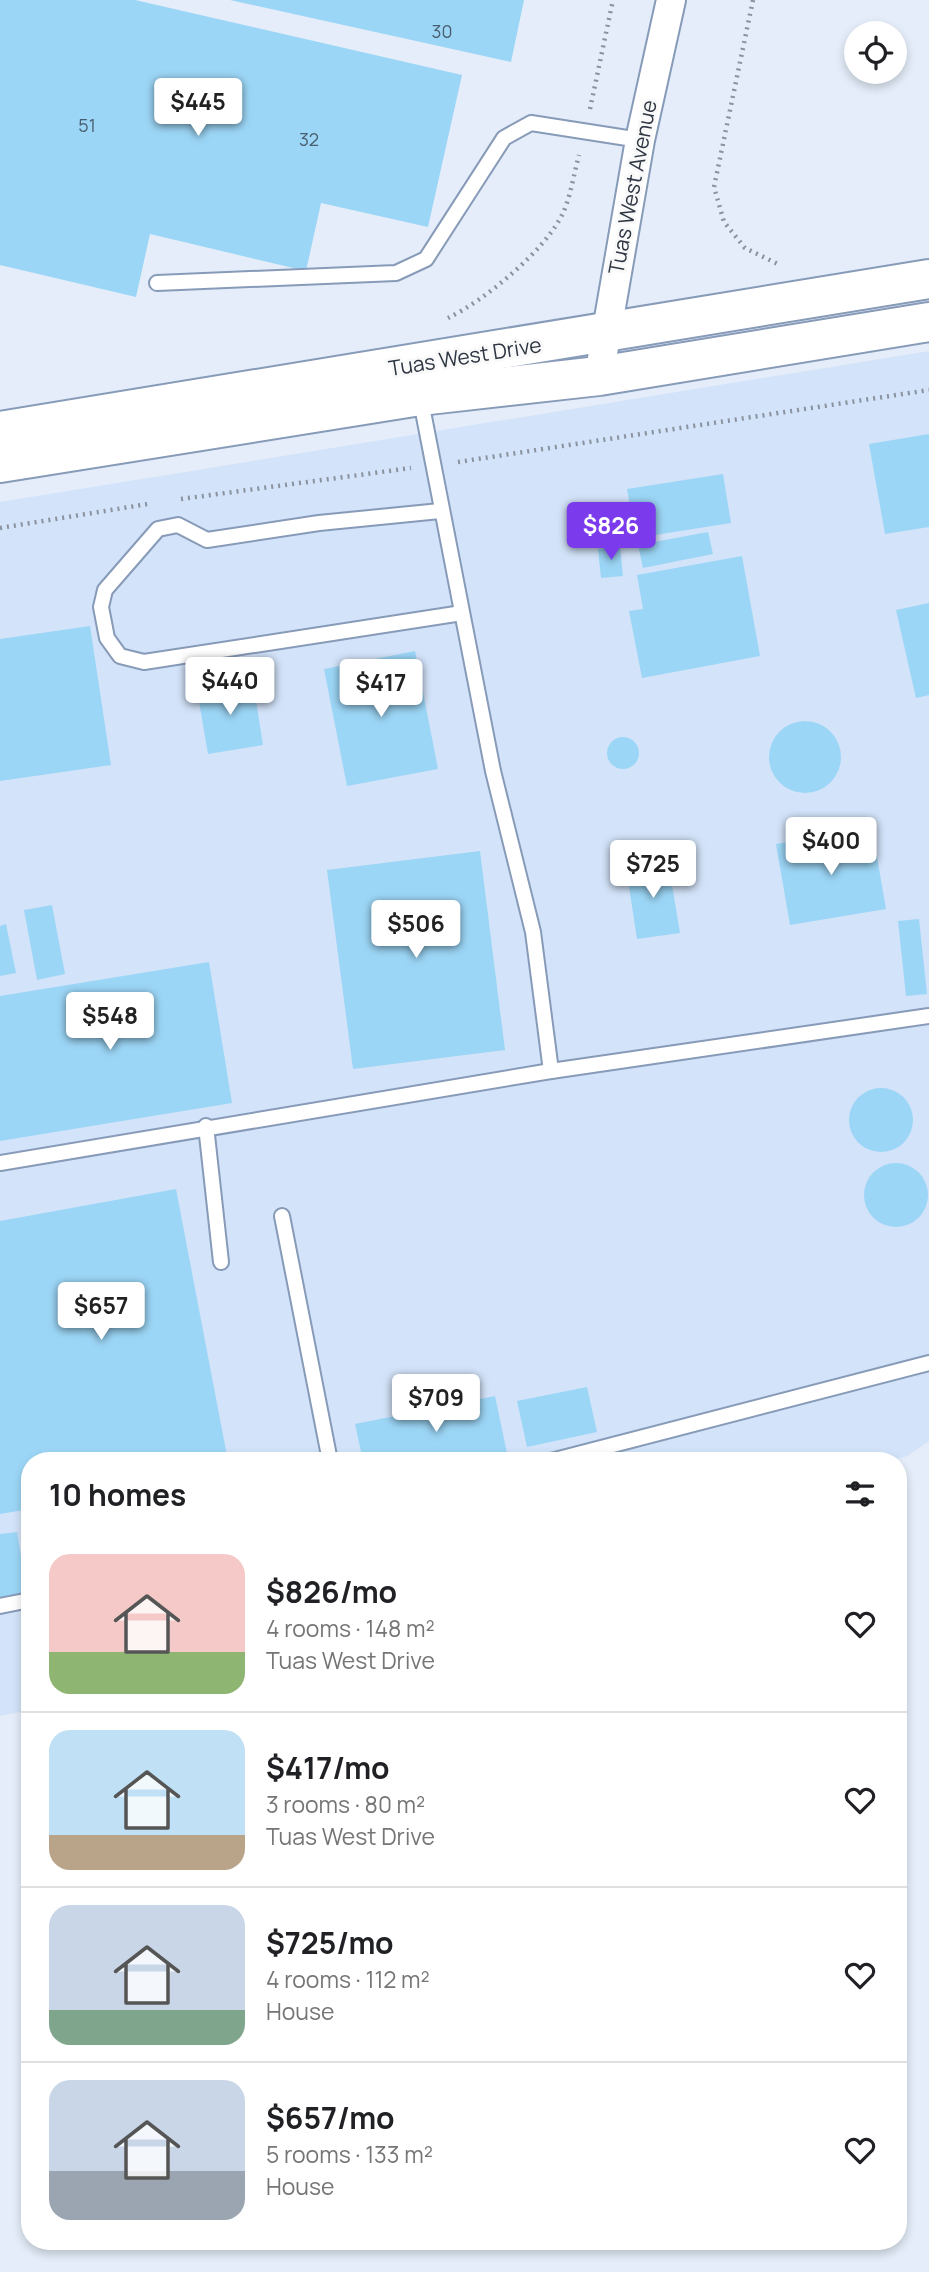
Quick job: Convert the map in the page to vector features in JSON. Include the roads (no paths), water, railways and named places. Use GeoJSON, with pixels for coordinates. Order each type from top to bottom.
{"type":"FeatureCollection","features":[{"type":"Feature","properties":{"kind":"main road","name":"Tuas West Drive"},"geometry":{"type":"LineString","coordinates":[[0,463],[417,380],[604,332],[929,279]]}},
{"type":"Feature","properties":{"kind":"main road","name":"Tuas West Drive"},"geometry":{"type":"LineString","coordinates":[[0,432],[417,380],[599,376],[929,322]]}},
{"type":"Feature","properties":{"kind":"street","name":"Tuas West Avenue"},"geometry":{"type":"LineString","coordinates":[[599,376],[604,332],[640,140],[671,0]]}},
{"type":"Feature","properties":{"kind":"lane"},"geometry":{"type":"LineString","coordinates":[[157,283],[396,273],[410,269],[426,259],[504,138],[519,128],[531,123],[640,140]]}},
{"type":"Feature","properties":{"kind":"lane"},"geometry":{"type":"LineString","coordinates":[[417,380],[440,511],[493,771],[533,932],[551,1071]]}},
{"type":"Feature","properties":{"kind":"lane"},"geometry":{"type":"LineString","coordinates":[[440,511],[319,523],[207,540],[178,526],[158,529],[105,590],[101,607],[107,638],[120,656],[144,662],[462,613]]}},
{"type":"Feature","properties":{"kind":"lane"},"geometry":{"type":"LineString","coordinates":[[0,1163],[206,1126],[551,1071],[929,1016]]}},
{"type":"Feature","properties":{"kind":"lane"},"geometry":{"type":"LineString","coordinates":[[206,1126],[221,1262]]}},
{"type":"Feature","properties":{"kind":"lane"},"geometry":{"type":"LineString","coordinates":[[282,1216],[328,1452]]}},
{"type":"Feature","properties":{"kind":"lane"},"geometry":{"type":"LineString","coordinates":[[585,1452],[929,1362]]}},
{"type":"Feature","properties":{"kind":"lane"},"geometry":{"type":"LineString","coordinates":[[0,1606],[21,1602]]}}]}
